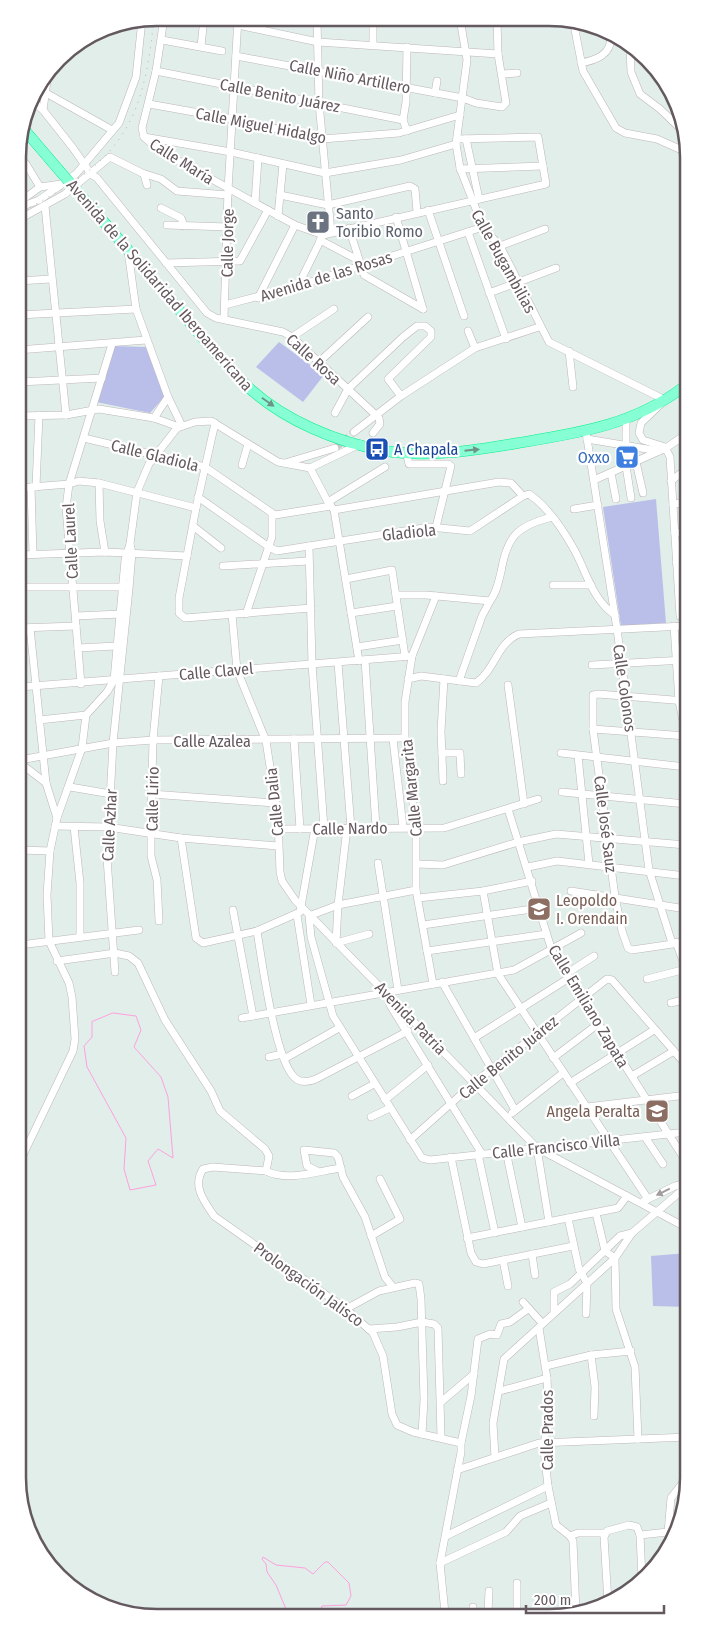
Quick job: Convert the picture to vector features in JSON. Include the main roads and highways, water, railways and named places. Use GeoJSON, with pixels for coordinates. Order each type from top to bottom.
{"type":"FeatureCollection","features":[{"type":"Feature","properties":{"kind":"highway","name":"Avenida de la Solidaridad Iberoamericana"},"geometry":{"type":"LineString","coordinates":[[29,135],[248,387],[293,418],[329,434],[386,451],[406,452],[470,450],[587,436],[665,400],[680,389]]}},
{"type":"Feature","properties":{"kind":"waterway"},"geometry":{"type":"LineString","coordinates":[[113,1013],[136,1016],[141,1030],[134,1047],[161,1077],[168,1097],[173,1158],[158,1149],[148,1161],[156,1185],[130,1190],[124,1169],[126,1138],[87,1067],[84,1046],[92,1037],[92,1022],[113,1013]]}},
{"type":"Feature","properties":{"kind":"waterway"},"geometry":{"type":"LineString","coordinates":[[286,1609],[276,1585],[267,1572],[263,1557],[276,1565],[305,1568],[313,1574],[325,1562],[328,1562],[349,1583],[351,1596],[346,1605],[322,1606],[321,1609]]}},
{"type":"Feature","properties":{"kind":"tunnel"},"geometry":{"type":"LineString","coordinates":[[335,448],[354,432]]}},
{"type":"Feature","properties":{"kind":"railway"},"geometry":{"type":"LineString","coordinates":[[27,209],[80,177],[100,161],[115,145],[127,127],[143,87],[153,27]]}},
{"type":"Feature","properties":{"kind":"place","name":"Santo Toribio Romo"},"geometry":{"type":"Point","coordinates":[318,222]}},
{"type":"Feature","properties":{"kind":"place","name":"A Chapala"},"geometry":{"type":"Point","coordinates":[377,449]}},
{"type":"Feature","properties":{"kind":"place","name":"Oxxo"},"geometry":{"type":"Point","coordinates":[627,457]}},
{"type":"Feature","properties":{"kind":"place","name":"Leopoldo I. Orendain"},"geometry":{"type":"Point","coordinates":[539,909]}},
{"type":"Feature","properties":{"kind":"place","name":"Angela Peralta"},"geometry":{"type":"Point","coordinates":[657,1111]}}]}
